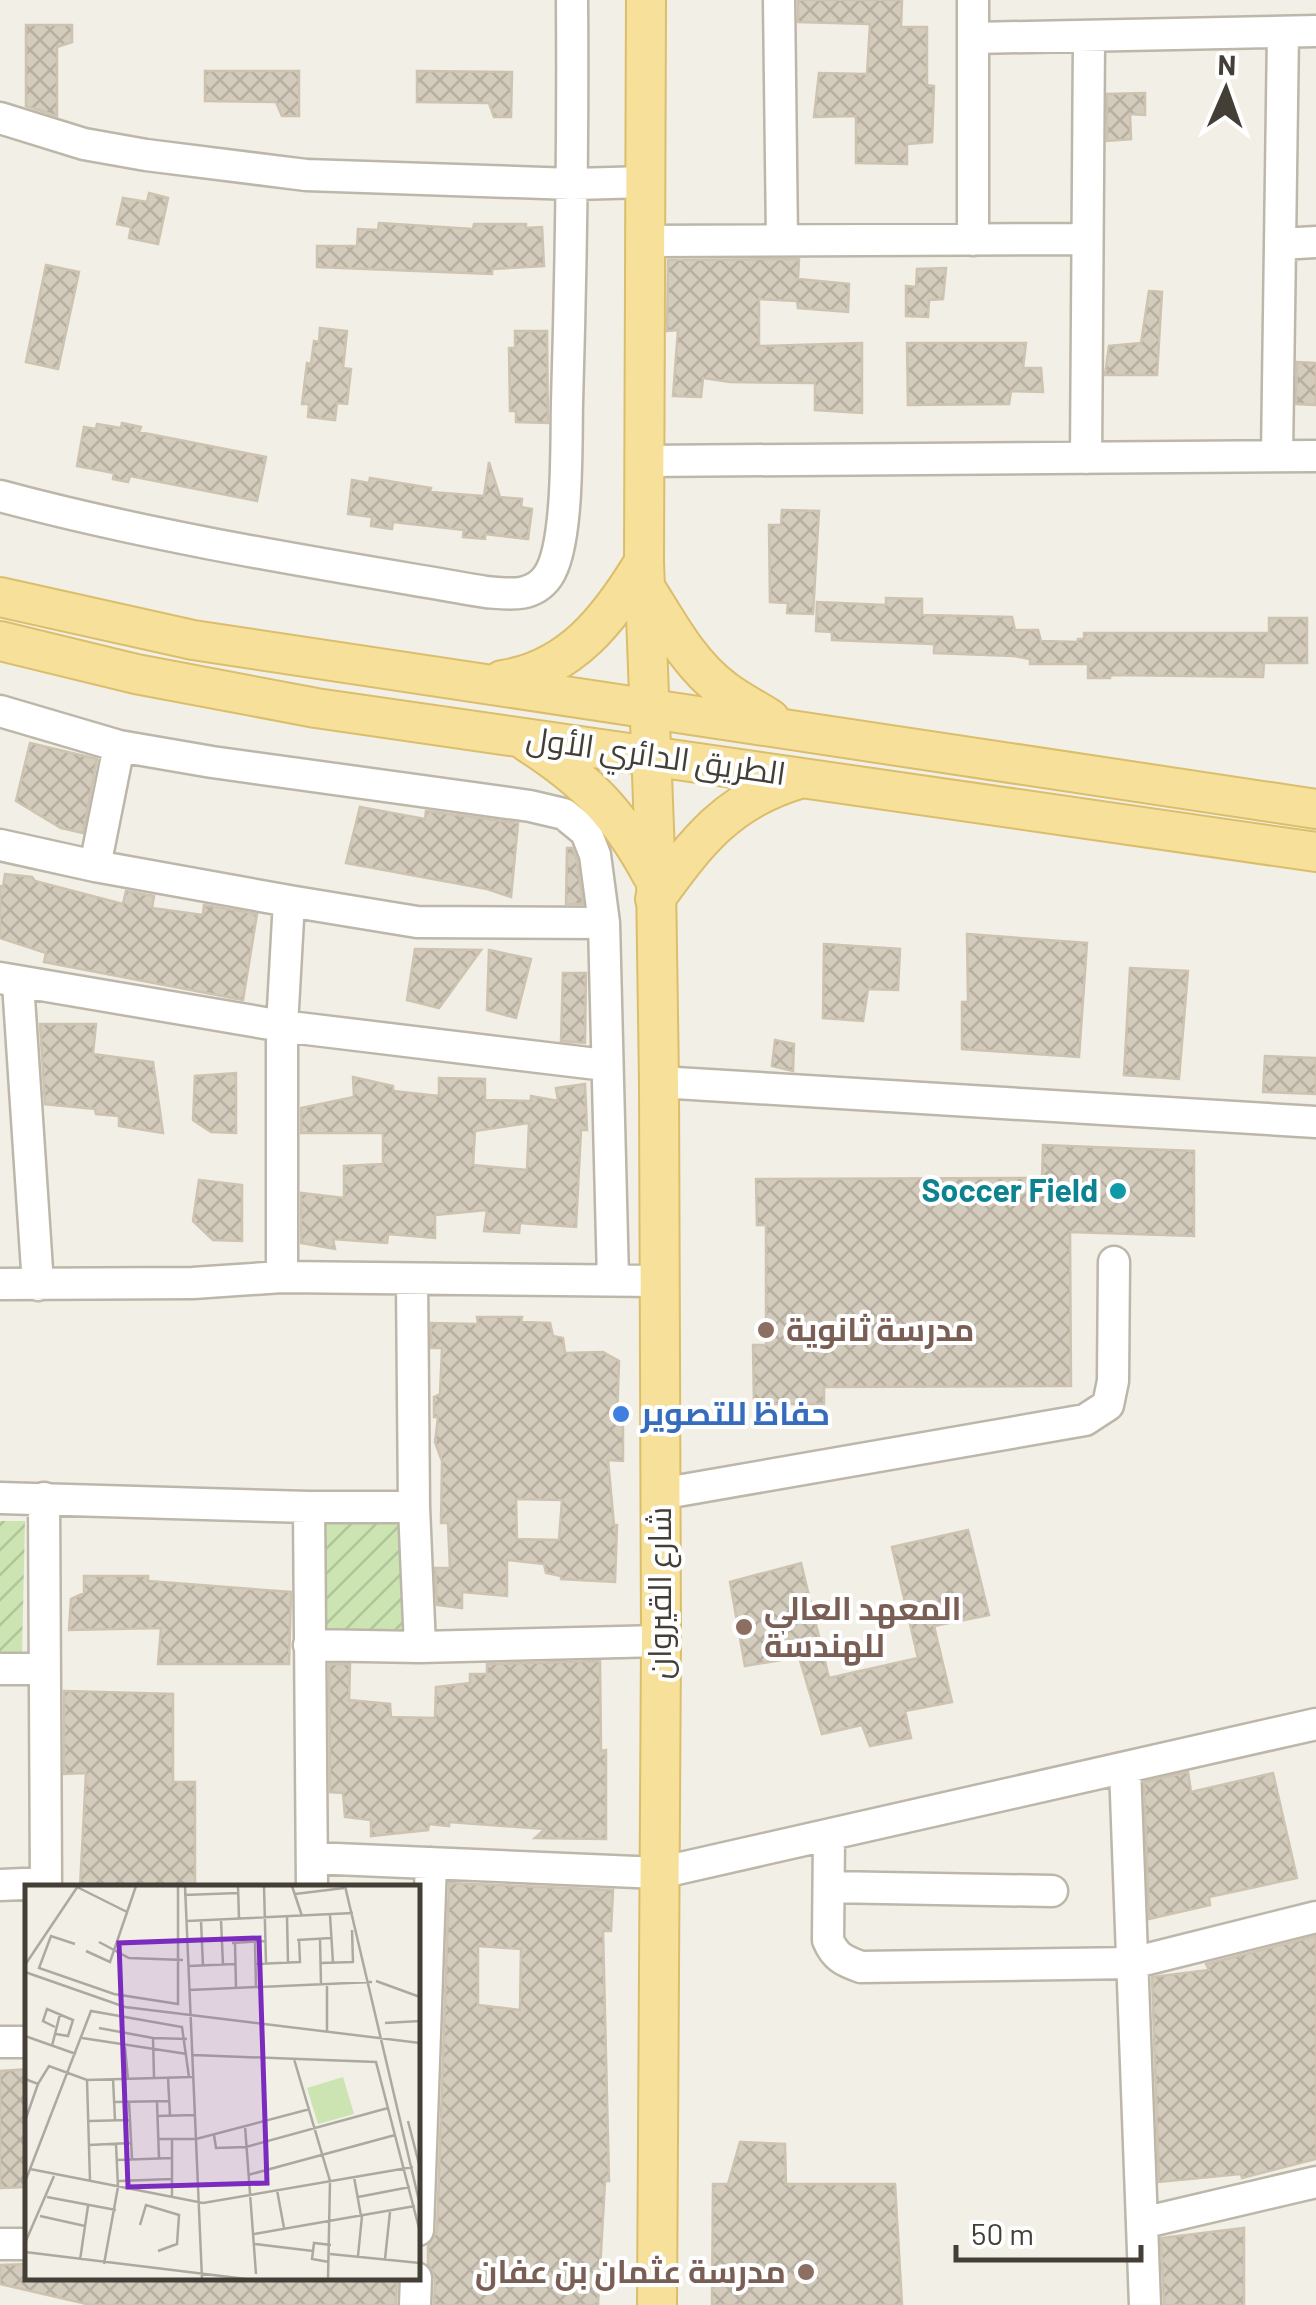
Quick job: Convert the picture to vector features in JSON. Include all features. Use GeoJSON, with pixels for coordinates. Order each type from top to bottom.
{"type":"FeatureCollection","features":[{"type":"Feature","properties":{"kind":"main road","name":"شارع القيروان"},"geometry":{"type":"LineString","coordinates":[[646,0],[645,575],[656,890],[661,1641],[657,2305]]}},
{"type":"Feature","properties":{"kind":"main road"},"geometry":{"type":"LineString","coordinates":[[478,683],[515,678],[550,665],[582,645],[645,575],[677,640],[706,675],[785,728]]}},
{"type":"Feature","properties":{"kind":"main road","name":"الطريق الدائري الأول"},"geometry":{"type":"LineString","coordinates":[[0,597],[193,640],[1316,809]]}},
{"type":"Feature","properties":{"kind":"main road","name":"الطريق الدائري الأول"},"geometry":{"type":"LineString","coordinates":[[0,641],[136,674],[298,704],[1316,852]]}},
{"type":"Feature","properties":{"kind":"main road"},"geometry":{"type":"LineString","coordinates":[[517,736],[559,762],[598,796],[623,824],[656,890],[703,835],[726,815],[750,798],[806,777]]}},
{"type":"Feature","properties":{"kind":"street"},"geometry":{"type":"LineString","coordinates":[[0,496],[82,517],[275,556],[486,592],[520,595],[536,588],[549,576],[558,551],[564,480],[574,184],[572,0]]}},
{"type":"Feature","properties":{"kind":"street"},"geometry":{"type":"LineString","coordinates":[[780,0],[782,239]]}},
{"type":"Feature","properties":{"kind":"street"},"geometry":{"type":"LineString","coordinates":[[972,240],[973,0]]}},
{"type":"Feature","properties":{"kind":"street"},"geometry":{"type":"LineString","coordinates":[[1277,456],[1283,32]]}},
{"type":"Feature","properties":{"kind":"street"},"geometry":{"type":"LineString","coordinates":[[975,38],[1316,32]]}},
{"type":"Feature","properties":{"kind":"street"},"geometry":{"type":"LineString","coordinates":[[1086,458],[1089,38]]}},
{"type":"Feature","properties":{"kind":"street"},"geometry":{"type":"LineString","coordinates":[[0,118],[84,144],[306,174],[574,184],[648,182]]}},
{"type":"Feature","properties":{"kind":"street"},"geometry":{"type":"LineString","coordinates":[[648,240],[1087,239]]}},
{"type":"Feature","properties":{"kind":"street"},"geometry":{"type":"LineString","coordinates":[[1280,244],[1316,242]]}},
{"type":"Feature","properties":{"kind":"street"},"geometry":{"type":"LineString","coordinates":[[645,461],[1316,456]]}},
{"type":"Feature","properties":{"kind":"street"},"geometry":{"type":"LineString","coordinates":[[0,711],[119,746],[530,806],[564,814],[586,832],[595,855],[604,924],[612,1280]]}},
{"type":"Feature","properties":{"kind":"street"},"geometry":{"type":"LineString","coordinates":[[95,866],[119,746]]}},
{"type":"Feature","properties":{"kind":"street"},"geometry":{"type":"LineString","coordinates":[[0,844],[95,866],[417,922],[604,924]]}},
{"type":"Feature","properties":{"kind":"street"},"geometry":{"type":"LineString","coordinates":[[282,1277],[282,1026],[289,901]]}},
{"type":"Feature","properties":{"kind":"street"},"geometry":{"type":"LineString","coordinates":[[38,1285],[9,980],[282,1026],[605,1065]]}},
{"type":"Feature","properties":{"kind":"street"},"geometry":{"type":"LineString","coordinates":[[658,1082],[1316,1122]]}},
{"type":"Feature","properties":{"kind":"street"},"geometry":{"type":"LineString","coordinates":[[660,1494],[1085,1420],[1108,1405],[1114,1262]]}},
{"type":"Feature","properties":{"kind":"street"},"geometry":{"type":"LineString","coordinates":[[0,1284],[193,1283],[282,1277],[658,1281]]}},
{"type":"Feature","properties":{"kind":"street"},"geometry":{"type":"LineString","coordinates":[[412,1280],[420,1647]]}},
{"type":"Feature","properties":{"kind":"street"},"geometry":{"type":"LineString","coordinates":[[0,1498],[414,1508]]}},
{"type":"Feature","properties":{"kind":"street"},"geometry":{"type":"LineString","coordinates":[[44,1498],[46,1885]]}},
{"type":"Feature","properties":{"kind":"street"},"geometry":{"type":"LineString","coordinates":[[309,1508],[312,1873],[431,1863],[659,1874],[1316,1724]]}},
{"type":"Feature","properties":{"kind":"street"},"geometry":{"type":"LineString","coordinates":[[309,1645],[420,1647],[661,1641]]}},
{"type":"Feature","properties":{"kind":"street"},"geometry":{"type":"LineString","coordinates":[[0,1669],[44,1669]]}},
{"type":"Feature","properties":{"kind":"street"},"geometry":{"type":"LineString","coordinates":[[1126,1768],[1145,2305]]}},
{"type":"Feature","properties":{"kind":"street"},"geometry":{"type":"LineString","coordinates":[[829,1837],[828,1940],[833,1953],[861,1967],[1132,1963],[1316,1918]]}},
{"type":"Feature","properties":{"kind":"street"},"geometry":{"type":"LineString","coordinates":[[420,2106],[431,1863]]}},
{"type":"Feature","properties":{"kind":"street"},"geometry":{"type":"LineString","coordinates":[[0,1885],[25,1886]]}},
{"type":"Feature","properties":{"kind":"street"},"geometry":{"type":"LineString","coordinates":[[829,1887],[1052,1891]]}},
{"type":"Feature","properties":{"kind":"street"},"geometry":{"type":"LineString","coordinates":[[1142,2222],[1316,2182]]}},
{"type":"Feature","properties":{"kind":"street"},"geometry":{"type":"LineString","coordinates":[[415,2305],[416,2280]]}},
{"type":"Feature","properties":{"kind":"green space"},"geometry":{"type":"Polygon","coordinates":[[[402,1518],[404,1630],[323,1632],[321,1519],[402,1518]]]}},
{"type":"Feature","properties":{"kind":"green space"},"geometry":{"type":"Polygon","coordinates":[[[0,1521],[25,1521],[22,1654],[0,1654],[0,1521]]]}},
{"type":"Feature","properties":{"kind":"building"},"geometry":{"type":"Polygon","coordinates":[[[798,0],[902,0],[901,27],[927,27],[927,85],[934,86],[932,142],[907,144],[907,164],[856,163],[856,116],[814,117],[819,73],[867,74],[870,24],[798,22],[798,0]]]}},
{"type":"Feature","properties":{"kind":"building"},"geometry":{"type":"Polygon","coordinates":[[[26,25],[72,25],[72,42],[57,47],[57,116],[26,106],[26,25]]]}},
{"type":"Feature","properties":{"kind":"building"},"geometry":{"type":"Polygon","coordinates":[[[205,71],[299,71],[299,116],[282,116],[276,102],[205,101],[205,71]]]}},
{"type":"Feature","properties":{"kind":"building"},"geometry":{"type":"Polygon","coordinates":[[[417,71],[512,72],[511,117],[494,117],[489,103],[417,102],[417,71]]]}},
{"type":"Feature","properties":{"kind":"building"},"geometry":{"type":"Polygon","coordinates":[[[1145,93],[1145,115],[1130,114],[1131,139],[1107,141],[1107,94],[1145,93]]]}},
{"type":"Feature","properties":{"kind":"building"},"geometry":{"type":"Polygon","coordinates":[[[149,193],[168,198],[158,244],[129,238],[131,227],[117,224],[123,198],[147,202],[149,193]]]}},
{"type":"Feature","properties":{"kind":"building"},"geometry":{"type":"Polygon","coordinates":[[[379,223],[473,229],[474,224],[542,227],[544,266],[492,269],[492,274],[317,267],[317,246],[357,246],[358,229],[378,230],[379,223]]]}},
{"type":"Feature","properties":{"kind":"building"},"geometry":{"type":"Polygon","coordinates":[[[799,259],[798,279],[849,284],[848,312],[798,308],[797,301],[759,299],[759,346],[862,343],[862,413],[815,410],[815,383],[703,378],[701,397],[673,396],[678,330],[667,331],[668,260],[799,259]]]}},
{"type":"Feature","properties":{"kind":"building"},"geometry":{"type":"Polygon","coordinates":[[[46,265],[79,272],[58,369],[26,362],[46,265]]]}},
{"type":"Feature","properties":{"kind":"building"},"geometry":{"type":"Polygon","coordinates":[[[946,268],[943,299],[929,300],[928,317],[906,316],[906,286],[916,287],[917,269],[946,268]]]}},
{"type":"Feature","properties":{"kind":"building"},"geometry":{"type":"Polygon","coordinates":[[[1149,291],[1162,292],[1157,375],[1105,375],[1109,346],[1141,343],[1149,291]]]}},
{"type":"Feature","properties":{"kind":"building"},"geometry":{"type":"Polygon","coordinates":[[[320,328],[347,331],[343,368],[351,369],[347,404],[337,403],[335,420],[308,417],[309,404],[302,404],[307,363],[311,364],[320,328]]]}},
{"type":"Feature","properties":{"kind":"building"},"geometry":{"type":"Polygon","coordinates":[[[515,331],[547,331],[548,423],[516,422],[516,411],[510,411],[509,348],[515,348],[515,331]]]}},
{"type":"Feature","properties":{"kind":"building"},"geometry":{"type":"Polygon","coordinates":[[[907,343],[1026,343],[1023,368],[1041,368],[1043,392],[1011,391],[1009,404],[908,405],[907,343]]]}},
{"type":"Feature","properties":{"kind":"building"},"geometry":{"type":"Polygon","coordinates":[[[1297,362],[1316,363],[1316,405],[1296,404],[1297,362]]]}},
{"type":"Feature","properties":{"kind":"building"},"geometry":{"type":"Polygon","coordinates":[[[122,423],[141,427],[139,432],[266,457],[257,501],[130,476],[128,482],[113,479],[114,473],[77,466],[84,427],[96,429],[97,424],[121,428],[122,423]]]}},
{"type":"Feature","properties":{"kind":"building"},"geometry":{"type":"Polygon","coordinates":[[[489,462],[500,497],[522,499],[521,507],[532,509],[528,539],[485,534],[485,539],[463,537],[464,530],[393,522],[392,529],[371,526],[372,517],[348,514],[352,480],[369,483],[370,478],[431,488],[430,492],[484,496],[489,462]]]}},
{"type":"Feature","properties":{"kind":"building"},"geometry":{"type":"Polygon","coordinates":[[[782,510],[819,511],[813,614],[787,613],[788,603],[770,602],[769,525],[781,525],[782,510]]]}},
{"type":"Feature","properties":{"kind":"building"},"geometry":{"type":"Polygon","coordinates":[[[886,598],[922,599],[922,615],[1012,617],[1015,630],[1038,630],[1041,641],[1078,642],[1084,639],[1084,633],[1269,633],[1269,618],[1307,618],[1307,663],[1264,663],[1263,677],[1088,678],[1088,664],[1030,664],[1030,659],[1014,656],[934,653],[934,644],[832,640],[832,632],[816,631],[817,602],[886,605],[886,598]]]}},
{"type":"Feature","properties":{"kind":"building"},"geometry":{"type":"Polygon","coordinates":[[[30,743],[97,759],[83,833],[61,828],[16,801],[30,743]]]}},
{"type":"Feature","properties":{"kind":"building"},"geometry":{"type":"Polygon","coordinates":[[[360,807],[425,819],[426,811],[518,823],[511,897],[346,863],[360,807]]]}},
{"type":"Feature","properties":{"kind":"building"},"geometry":{"type":"Polygon","coordinates":[[[567,848],[572,848],[577,860],[583,904],[566,904],[567,848]]]}},
{"type":"Feature","properties":{"kind":"building"},"geometry":{"type":"Polygon","coordinates":[[[5,874],[32,877],[123,904],[126,891],[154,896],[152,908],[203,915],[204,905],[257,914],[243,1000],[44,962],[46,953],[0,938],[0,886],[3,887],[5,874]]]}},
{"type":"Feature","properties":{"kind":"building"},"geometry":{"type":"Polygon","coordinates":[[[967,934],[1087,943],[1079,1057],[962,1049],[962,1002],[968,1002],[967,934]]]}},
{"type":"Feature","properties":{"kind":"building"},"geometry":{"type":"Polygon","coordinates":[[[824,944],[900,949],[898,990],[868,989],[863,1021],[823,1018],[824,944]]]}},
{"type":"Feature","properties":{"kind":"building"},"geometry":{"type":"Polygon","coordinates":[[[415,949],[481,950],[439,1008],[407,1000],[415,949]]]}},
{"type":"Feature","properties":{"kind":"building"},"geometry":{"type":"Polygon","coordinates":[[[489,950],[531,959],[516,1018],[487,1010],[489,950]]]}},
{"type":"Feature","properties":{"kind":"building"},"geometry":{"type":"Polygon","coordinates":[[[1130,968],[1188,971],[1179,1079],[1124,1075],[1130,968]]]}},
{"type":"Feature","properties":{"kind":"building"},"geometry":{"type":"Polygon","coordinates":[[[563,973],[586,973],[585,1043],[561,1041],[563,973]]]}},
{"type":"Feature","properties":{"kind":"building"},"geometry":{"type":"Polygon","coordinates":[[[40,1024],[96,1024],[93,1054],[153,1062],[163,1133],[119,1126],[119,1116],[96,1114],[95,1109],[45,1104],[40,1024]]]}},
{"type":"Feature","properties":{"kind":"building"},"geometry":{"type":"Polygon","coordinates":[[[775,1040],[794,1044],[793,1071],[772,1066],[775,1040]]]}},
{"type":"Feature","properties":{"kind":"building"},"geometry":{"type":"Polygon","coordinates":[[[1265,1056],[1316,1058],[1316,1094],[1263,1092],[1265,1056]]]}},
{"type":"Feature","properties":{"kind":"building"},"geometry":{"type":"Polygon","coordinates":[[[236,1073],[236,1133],[211,1132],[193,1120],[195,1076],[236,1073]]]}},
{"type":"Feature","properties":{"kind":"building"},"geometry":{"type":"Polygon","coordinates":[[[353,1077],[393,1086],[393,1091],[439,1096],[439,1078],[485,1079],[485,1100],[531,1101],[531,1096],[558,1101],[556,1088],[585,1084],[587,1130],[581,1130],[576,1227],[520,1223],[519,1233],[484,1231],[487,1210],[435,1215],[435,1238],[388,1234],[387,1243],[333,1239],[335,1249],[301,1243],[301,1193],[344,1198],[344,1166],[383,1164],[383,1133],[301,1133],[301,1108],[354,1097],[353,1077]],[[529,1123],[475,1131],[473,1165],[527,1170],[529,1123]]]}},
{"type":"Feature","properties":{"kind":"building"},"geometry":{"type":"Polygon","coordinates":[[[1043,1145],[1194,1151],[1194,1236],[1070,1232],[1071,1386],[824,1387],[824,1404],[754,1404],[753,1345],[766,1345],[766,1225],[757,1225],[756,1179],[1042,1178],[1043,1145]]]}},
{"type":"Feature","properties":{"kind":"building"},"geometry":{"type":"Polygon","coordinates":[[[199,1180],[242,1185],[242,1241],[213,1240],[193,1221],[199,1180]]]}},
{"type":"Feature","properties":{"kind":"building"},"geometry":{"type":"Polygon","coordinates":[[[477,1317],[522,1317],[521,1322],[550,1323],[553,1336],[563,1338],[565,1353],[603,1352],[619,1361],[617,1421],[623,1425],[623,1461],[608,1460],[617,1525],[615,1582],[561,1579],[546,1573],[544,1564],[507,1560],[507,1596],[462,1592],[462,1608],[437,1605],[435,1568],[450,1568],[448,1523],[441,1523],[442,1461],[435,1442],[438,1417],[434,1417],[434,1397],[440,1394],[442,1348],[431,1348],[431,1323],[478,1324],[477,1317]],[[516,1499],[517,1539],[559,1540],[562,1500],[516,1499]]]}},
{"type":"Feature","properties":{"kind":"building"},"geometry":{"type":"Polygon","coordinates":[[[968,1530],[989,1615],[934,1626],[952,1702],[905,1711],[911,1738],[870,1746],[862,1725],[822,1734],[799,1657],[745,1666],[730,1582],[801,1563],[829,1678],[918,1658],[892,1547],[968,1530]]]}},
{"type":"Feature","properties":{"kind":"building"},"geometry":{"type":"Polygon","coordinates":[[[84,1576],[148,1576],[148,1581],[291,1592],[289,1664],[158,1664],[161,1628],[69,1630],[71,1599],[84,1593],[84,1576]]]}},
{"type":"Feature","properties":{"kind":"building"},"geometry":{"type":"Polygon","coordinates":[[[600,1661],[606,1839],[535,1838],[545,1829],[449,1822],[449,1826],[429,1824],[428,1830],[371,1836],[371,1820],[345,1817],[343,1793],[330,1792],[329,1664],[350,1664],[349,1700],[390,1704],[391,1717],[435,1718],[436,1687],[470,1683],[470,1674],[487,1674],[487,1664],[600,1661]]]}},
{"type":"Feature","properties":{"kind":"building"},"geometry":{"type":"Polygon","coordinates":[[[64,1691],[173,1694],[173,1782],[195,1782],[195,1885],[80,1885],[86,1773],[64,1774],[64,1691]]]}},
{"type":"Feature","properties":{"kind":"building"},"geometry":{"type":"Polygon","coordinates":[[[1188,1772],[1191,1792],[1273,1773],[1297,1878],[1209,1897],[1210,1905],[1149,1919],[1144,1782],[1188,1772]]]}},
{"type":"Feature","properties":{"kind":"building"},"geometry":{"type":"Polygon","coordinates":[[[449,1883],[613,1890],[611,1931],[603,1931],[609,2181],[605,2181],[598,2305],[434,2305],[435,2278],[428,2264],[428,2246],[437,2231],[449,1883]],[[478,1946],[478,2005],[520,2010],[521,1949],[478,1946]]]}},
{"type":"Feature","properties":{"kind":"building"},"geometry":{"type":"Polygon","coordinates":[[[1316,1936],[1316,2159],[1242,2178],[1241,2174],[1159,2182],[1152,1977],[1209,1970],[1206,1964],[1316,1936]]]}},
{"type":"Feature","properties":{"kind":"building"},"geometry":{"type":"Polygon","coordinates":[[[25,2069],[25,2187],[0,2188],[0,2071],[25,2069]]]}},
{"type":"Feature","properties":{"kind":"building"},"geometry":{"type":"Polygon","coordinates":[[[740,2142],[785,2144],[786,2184],[895,2184],[902,2305],[712,2305],[713,2184],[728,2184],[740,2142]]]}},
{"type":"Feature","properties":{"kind":"building"},"geometry":{"type":"Polygon","coordinates":[[[1244,2228],[1244,2305],[1164,2305],[1161,2238],[1244,2228]]]}},
{"type":"Feature","properties":{"kind":"building"},"geometry":{"type":"Polygon","coordinates":[[[25,2264],[25,2280],[397,2280],[396,2305],[91,2305],[0,2284],[0,2265],[25,2264]]]}},
{"type":"Feature","properties":{"kind":"place","name":"Soccer Field"},"geometry":{"type":"Point","coordinates":[1118,1191]}},
{"type":"Feature","properties":{"kind":"place","name":"مدرسة ثانوية"},"geometry":{"type":"Point","coordinates":[766,1330]}},
{"type":"Feature","properties":{"kind":"place","name":"حفاظ للتصوير"},"geometry":{"type":"Point","coordinates":[621,1414]}},
{"type":"Feature","properties":{"kind":"place","name":"المعهد العالي للهندسة"},"geometry":{"type":"Point","coordinates":[744,1627]}},
{"type":"Feature","properties":{"kind":"place","name":"مدرسة عثمان بن عفان"},"geometry":{"type":"Point","coordinates":[806,2272]}}]}
